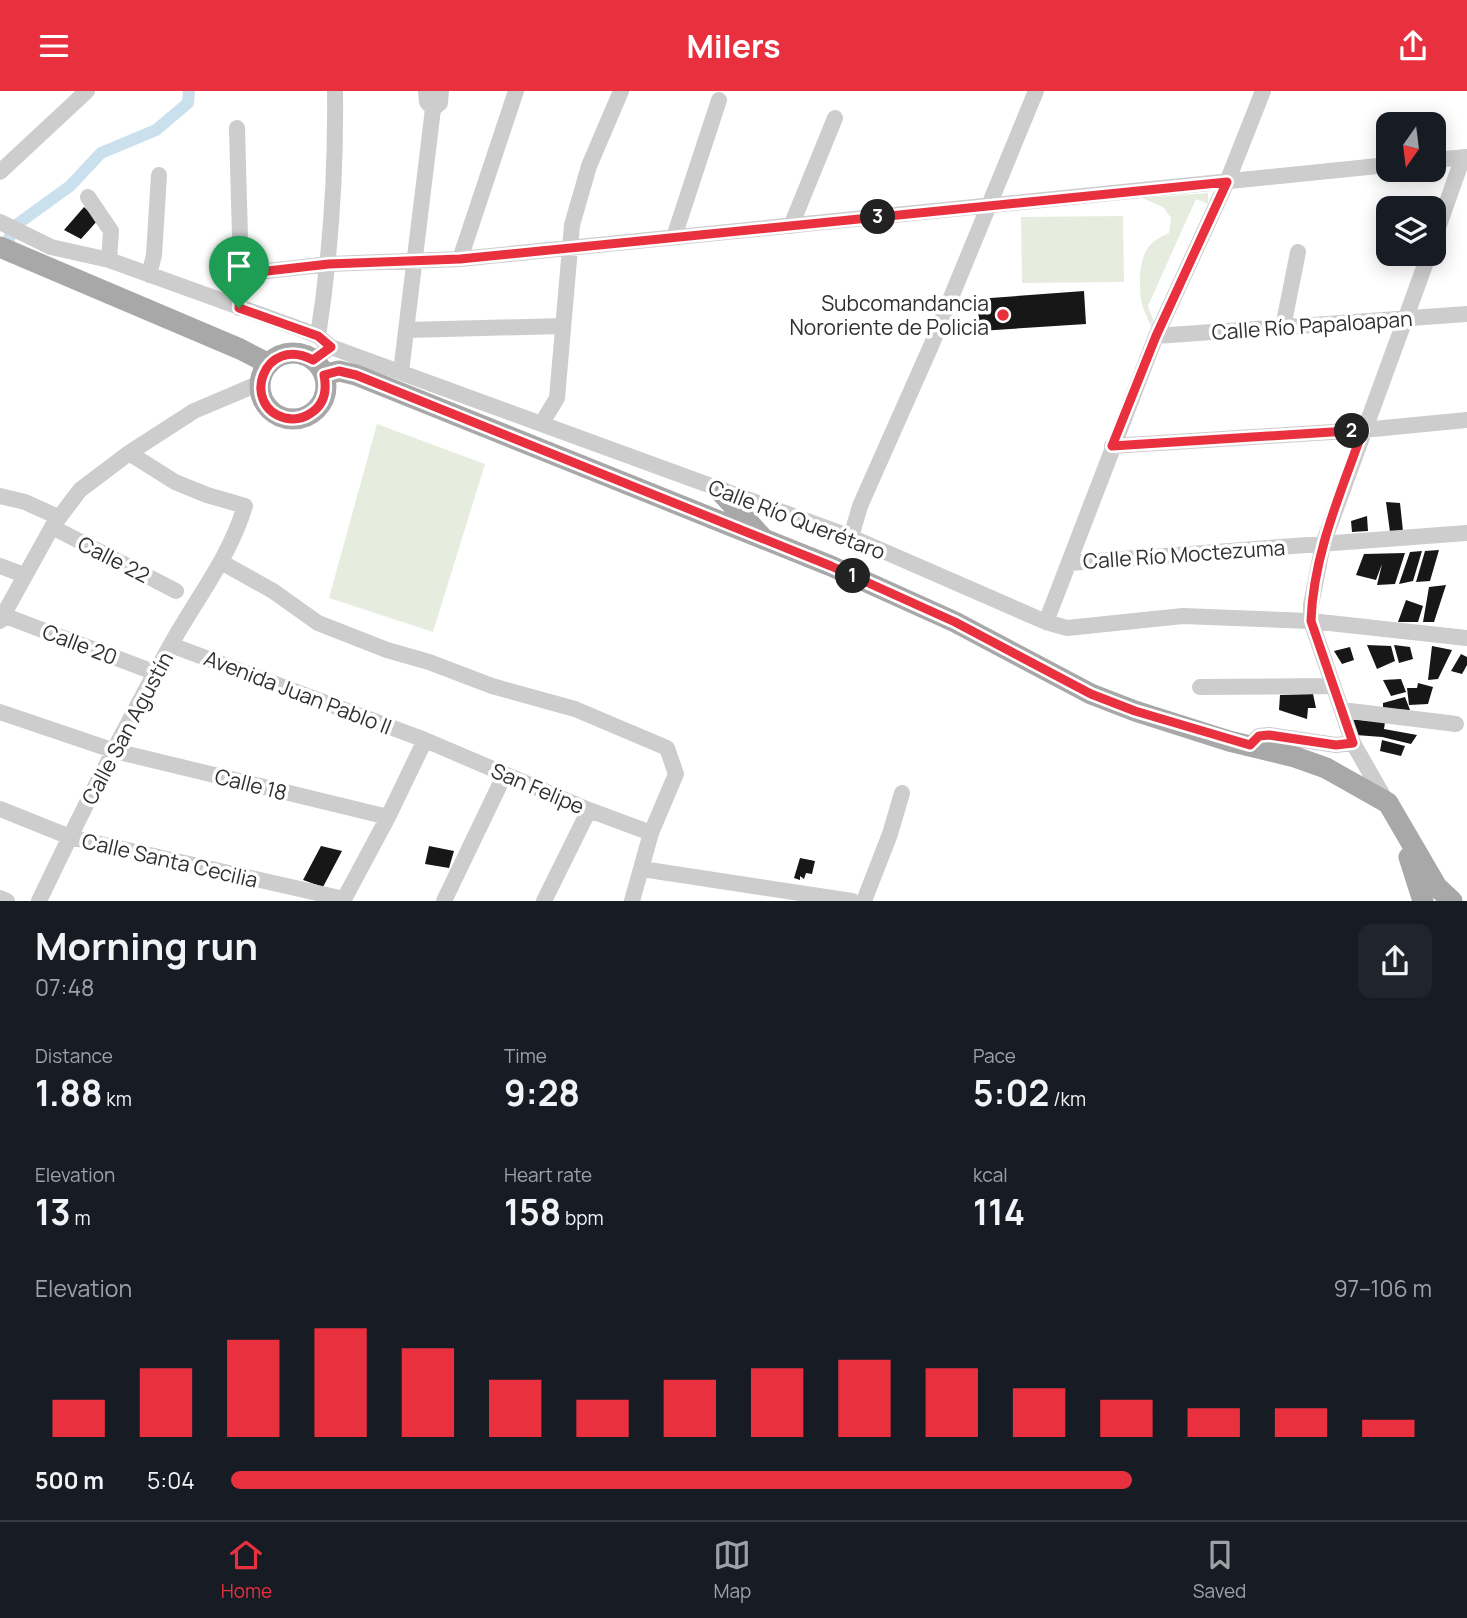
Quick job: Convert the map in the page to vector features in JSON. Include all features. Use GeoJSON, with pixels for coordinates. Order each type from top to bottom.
{"type":"FeatureCollection","features":[{"type":"Feature","properties":{"kind":"main road"},"geometry":{"type":"LineString","coordinates":[[0,247],[265,373]]}},
{"type":"Feature","properties":{"kind":"main road"},"geometry":{"type":"LineString","coordinates":[[285,355],[304,356],[318,367],[326,385],[320,405],[314,412],[296,419],[286,418],[270,409],[261,393],[265,373],[285,355]]}},
{"type":"Feature","properties":{"kind":"main road","name":"Calle Río Querétaro"},"geometry":{"type":"LineString","coordinates":[[318,367],[356,375],[765,539],[955,622],[1091,694],[1135,711],[1326,768],[1388,803]]}},
{"type":"Feature","properties":{"kind":"main road"},"geometry":{"type":"LineString","coordinates":[[718,489],[765,539]]}},
{"type":"Feature","properties":{"kind":"main road"},"geometry":{"type":"LineString","coordinates":[[1388,803],[1423,901]]}},
{"type":"Feature","properties":{"kind":"main road"},"geometry":{"type":"LineString","coordinates":[[1388,803],[1437,887],[1451,901]]}},
{"type":"Feature","properties":{"kind":"street"},"geometry":{"type":"LineString","coordinates":[[0,172],[87,91]]}},
{"type":"Feature","properties":{"kind":"street"},"geometry":{"type":"LineString","coordinates":[[318,367],[324,341],[336,163],[335,91]]}},
{"type":"Feature","properties":{"kind":"street"},"geometry":{"type":"LineString","coordinates":[[426,91],[427,102],[433,109]]}},
{"type":"Feature","properties":{"kind":"street"},"geometry":{"type":"LineString","coordinates":[[401,372],[433,109],[440,103],[441,91]]}},
{"type":"Feature","properties":{"kind":"street"},"geometry":{"type":"LineString","coordinates":[[460,259],[516,91]]}},
{"type":"Feature","properties":{"kind":"street"},"geometry":{"type":"LineString","coordinates":[[542,423],[557,398],[572,225],[589,166],[621,91]]}},
{"type":"Feature","properties":{"kind":"street"},"geometry":{"type":"LineString","coordinates":[[852,537],[860,506],[1036,91]]}},
{"type":"Feature","properties":{"kind":"street"},"geometry":{"type":"LineString","coordinates":[[1046,622],[1156,336],[1227,182],[1264,91]]}},
{"type":"Feature","properties":{"kind":"street"},"geometry":{"type":"LineString","coordinates":[[674,237],[719,100]]}},
{"type":"Feature","properties":{"kind":"street"},"geometry":{"type":"LineString","coordinates":[[790,226],[835,118]]}},
{"type":"Feature","properties":{"kind":"street"},"geometry":{"type":"LineString","coordinates":[[237,128],[241,274],[239,308]]}},
{"type":"Feature","properties":{"kind":"street"},"geometry":{"type":"LineString","coordinates":[[1446,159],[1465,157],[1446,207]]}},
{"type":"Feature","properties":{"kind":"street"},"geometry":{"type":"LineString","coordinates":[[241,274],[329,264],[460,259],[1376,166]]}},
{"type":"Feature","properties":{"kind":"street"},"geometry":{"type":"LineString","coordinates":[[149,275],[154,255],[159,175]]}},
{"type":"Feature","properties":{"kind":"street"},"geometry":{"type":"LineString","coordinates":[[88,197],[111,231],[109,260]]}},
{"type":"Feature","properties":{"kind":"street","name":"Calle Río Querétaro"},"geometry":{"type":"LineString","coordinates":[[0,222],[51,247],[109,260],[401,372],[852,537],[1046,622],[1067,628],[1183,616],[1311,621],[1467,638]]}},
{"type":"Feature","properties":{"kind":"street"},"geometry":{"type":"LineString","coordinates":[[1283,327],[1298,252]]}},
{"type":"Feature","properties":{"kind":"street"},"geometry":{"type":"LineString","coordinates":[[1388,803],[1353,743],[1311,621],[1313,593],[1323,544],[1425,266]]}},
{"type":"Feature","properties":{"kind":"street","name":"Calle Río Papaloapan"},"geometry":{"type":"LineString","coordinates":[[1156,336],[1467,314]]}},
{"type":"Feature","properties":{"kind":"street"},"geometry":{"type":"LineString","coordinates":[[407,330],[564,325]]}},
{"type":"Feature","properties":{"kind":"street"},"geometry":{"type":"LineString","coordinates":[[1,617],[55,522],[80,490],[129,453],[194,411],[265,373]]}},
{"type":"Feature","properties":{"kind":"street"},"geometry":{"type":"LineString","coordinates":[[1112,446],[1363,430],[1467,420]]}},
{"type":"Feature","properties":{"kind":"street","name":"Calle San Agustín"},"geometry":{"type":"LineString","coordinates":[[39,901],[171,645],[221,562],[245,506],[175,482],[129,453]]}},
{"type":"Feature","properties":{"kind":"street","name":"Calle 22"},"geometry":{"type":"LineString","coordinates":[[0,496],[25,502],[176,591]]}},
{"type":"Feature","properties":{"kind":"street","name":"Calle Río Moctezuma"},"geometry":{"type":"LineString","coordinates":[[1069,563],[1467,533]]}},
{"type":"Feature","properties":{"kind":"street"},"geometry":{"type":"LineString","coordinates":[[221,562],[273,591],[318,623],[492,686],[575,709],[667,748],[676,774],[651,833],[632,901]]}},
{"type":"Feature","properties":{"kind":"street"},"geometry":{"type":"LineString","coordinates":[[0,566],[24,575]]}},
{"type":"Feature","properties":{"kind":"street","name":"Calle 20"},"geometry":{"type":"LineString","coordinates":[[1,617],[156,673]]}},
{"type":"Feature","properties":{"kind":"street","name":"Avenida Juan Pablo II"},"geometry":{"type":"LineString","coordinates":[[171,645],[425,740]]}},
{"type":"Feature","properties":{"kind":"street"},"geometry":{"type":"LineString","coordinates":[[1200,687],[1332,686]]}},
{"type":"Feature","properties":{"kind":"street"},"geometry":{"type":"LineString","coordinates":[[1342,710],[1455,724]]}},
{"type":"Feature","properties":{"kind":"street","name":"Calle 18"},"geometry":{"type":"LineString","coordinates":[[0,712],[115,751],[388,817]]}},
{"type":"Feature","properties":{"kind":"street"},"geometry":{"type":"LineString","coordinates":[[1250,745],[1259,736],[1269,735],[1336,745],[1353,743]]}},
{"type":"Feature","properties":{"kind":"street"},"geometry":{"type":"LineString","coordinates":[[343,900],[388,817],[425,740]]}},
{"type":"Feature","properties":{"kind":"street","name":"San Felipe"},"geometry":{"type":"LineString","coordinates":[[425,740],[589,810],[651,833]]}},
{"type":"Feature","properties":{"kind":"street"},"geometry":{"type":"LineString","coordinates":[[444,901],[505,774]]}},
{"type":"Feature","properties":{"kind":"street"},"geometry":{"type":"LineString","coordinates":[[864,901],[890,834],[902,793]]}},
{"type":"Feature","properties":{"kind":"street","name":"Calle Santa Cecilia"},"geometry":{"type":"LineString","coordinates":[[0,809],[70,837],[343,900]]}},
{"type":"Feature","properties":{"kind":"street"},"geometry":{"type":"LineString","coordinates":[[544,901],[589,810]]}},
{"type":"Feature","properties":{"kind":"street"},"geometry":{"type":"LineString","coordinates":[[642,869],[800,896],[852,901]]}},
{"type":"Feature","properties":{"kind":"street"},"geometry":{"type":"LineString","coordinates":[[0,898],[6,901]]}},
{"type":"Feature","properties":{"kind":"green space"},"geometry":{"type":"Polygon","coordinates":[[[1208,193],[1208,204],[1196,199],[1148,306],[1156,327],[1154,334],[1141,297],[1142,265],[1150,245],[1169,233],[1171,218],[1163,207],[1142,198],[1208,193]]]}},
{"type":"Feature","properties":{"kind":"green space"},"geometry":{"type":"Polygon","coordinates":[[[1123,216],[1124,282],[1022,283],[1021,217],[1123,216]]]}},
{"type":"Feature","properties":{"kind":"green space"},"geometry":{"type":"Polygon","coordinates":[[[377,424],[485,464],[433,632],[329,598],[377,424]]]}},
{"type":"Feature","properties":{"kind":"building"},"geometry":{"type":"Polygon","coordinates":[[[84,207],[98,220],[81,239],[64,230],[84,207]]]}},
{"type":"Feature","properties":{"kind":"building"},"geometry":{"type":"Polygon","coordinates":[[[1084,291],[1086,324],[980,331],[977,299],[1084,291]]]}},
{"type":"Feature","properties":{"kind":"building"},"geometry":{"type":"Polygon","coordinates":[[[1386,502],[1400,503],[1403,531],[1390,532],[1386,502]]]}},
{"type":"Feature","properties":{"kind":"building"},"geometry":{"type":"Polygon","coordinates":[[[1367,516],[1368,531],[1352,532],[1351,521],[1367,516]]]}},
{"type":"Feature","properties":{"kind":"building"},"geometry":{"type":"Polygon","coordinates":[[[1439,550],[1430,581],[1416,582],[1425,551],[1439,550]]]}},
{"type":"Feature","properties":{"kind":"building"},"geometry":{"type":"Polygon","coordinates":[[[1422,551],[1413,581],[1399,584],[1410,552],[1422,551]]]}},
{"type":"Feature","properties":{"kind":"building"},"geometry":{"type":"Polygon","coordinates":[[[1405,553],[1395,584],[1377,585],[1382,564],[1376,580],[1356,575],[1364,554],[1405,553]]]}},
{"type":"Feature","properties":{"kind":"building"},"geometry":{"type":"Polygon","coordinates":[[[1446,585],[1434,622],[1423,622],[1429,587],[1446,585]]]}},
{"type":"Feature","properties":{"kind":"building"},"geometry":{"type":"Polygon","coordinates":[[[1406,600],[1423,606],[1418,622],[1398,622],[1406,600]]]}},
{"type":"Feature","properties":{"kind":"building"},"geometry":{"type":"Polygon","coordinates":[[[1367,645],[1391,646],[1395,661],[1377,669],[1367,645]]]}},
{"type":"Feature","properties":{"kind":"building"},"geometry":{"type":"Polygon","coordinates":[[[1394,645],[1410,647],[1413,659],[1399,663],[1394,645]]]}},
{"type":"Feature","properties":{"kind":"building"},"geometry":{"type":"Polygon","coordinates":[[[1432,646],[1452,650],[1438,679],[1428,680],[1432,646]]]}},
{"type":"Feature","properties":{"kind":"building"},"geometry":{"type":"Polygon","coordinates":[[[1350,647],[1354,660],[1342,664],[1334,651],[1350,647]]]}},
{"type":"Feature","properties":{"kind":"building"},"geometry":{"type":"Polygon","coordinates":[[[1461,654],[1467,657],[1467,665],[1462,674],[1451,671],[1461,654]]]}},
{"type":"Feature","properties":{"kind":"building"},"geometry":{"type":"Polygon","coordinates":[[[1401,679],[1406,692],[1391,696],[1383,680],[1401,679]]]}},
{"type":"Feature","properties":{"kind":"building"},"geometry":{"type":"Polygon","coordinates":[[[1418,683],[1433,687],[1428,704],[1409,705],[1407,688],[1417,688],[1418,683]]]}},
{"type":"Feature","properties":{"kind":"building"},"geometry":{"type":"Polygon","coordinates":[[[1313,694],[1316,708],[1308,708],[1307,719],[1279,710],[1280,695],[1313,694]]]}},
{"type":"Feature","properties":{"kind":"building"},"geometry":{"type":"Polygon","coordinates":[[[1405,697],[1410,710],[1383,709],[1383,703],[1405,697]]]}},
{"type":"Feature","properties":{"kind":"building"},"geometry":{"type":"Polygon","coordinates":[[[1349,719],[1385,722],[1384,729],[1417,735],[1411,744],[1382,737],[1356,735],[1349,719]]]}},
{"type":"Feature","properties":{"kind":"building"},"geometry":{"type":"Polygon","coordinates":[[[1382,740],[1405,746],[1401,756],[1380,751],[1382,740]]]}},
{"type":"Feature","properties":{"kind":"building"},"geometry":{"type":"Polygon","coordinates":[[[321,846],[342,851],[323,887],[303,880],[321,846]]]}},
{"type":"Feature","properties":{"kind":"building"},"geometry":{"type":"Polygon","coordinates":[[[429,846],[454,851],[449,868],[425,864],[429,846]]]}},
{"type":"Feature","properties":{"kind":"building"},"geometry":{"type":"Polygon","coordinates":[[[800,858],[815,861],[812,874],[806,873],[804,879],[800,876],[800,880],[794,878],[800,858]]]}},
{"type":"Feature","properties":{"kind":"waterway"},"geometry":{"type":"LineString","coordinates":[[8,243],[12,228],[70,186],[101,153],[156,130],[188,103],[189,91]]}},
{"type":"Feature","properties":{"kind":"place","name":"Subcomandancia Nororiente de Policia"},"geometry":{"type":"Point","coordinates":[1003,315]}},
{"type":"Feature","properties":{"kind":"route"},"geometry":{"type":"LineString","coordinates":[[1227,182],[1156,336],[1112,446],[1363,430],[1323,544],[1311,605],[1311,621],[1353,743],[1336,745],[1269,735],[1259,736],[1250,745],[1229,741],[1135,711],[1091,694],[955,622],[831,566],[356,375],[339,371],[324,375],[325,395],[314,412],[296,419],[278,415],[270,409],[261,393],[260,383],[269,364],[277,358],[295,354],[313,360],[331,347],[318,336],[239,308],[241,274],[329,264],[460,259],[1227,182]]}}]}
